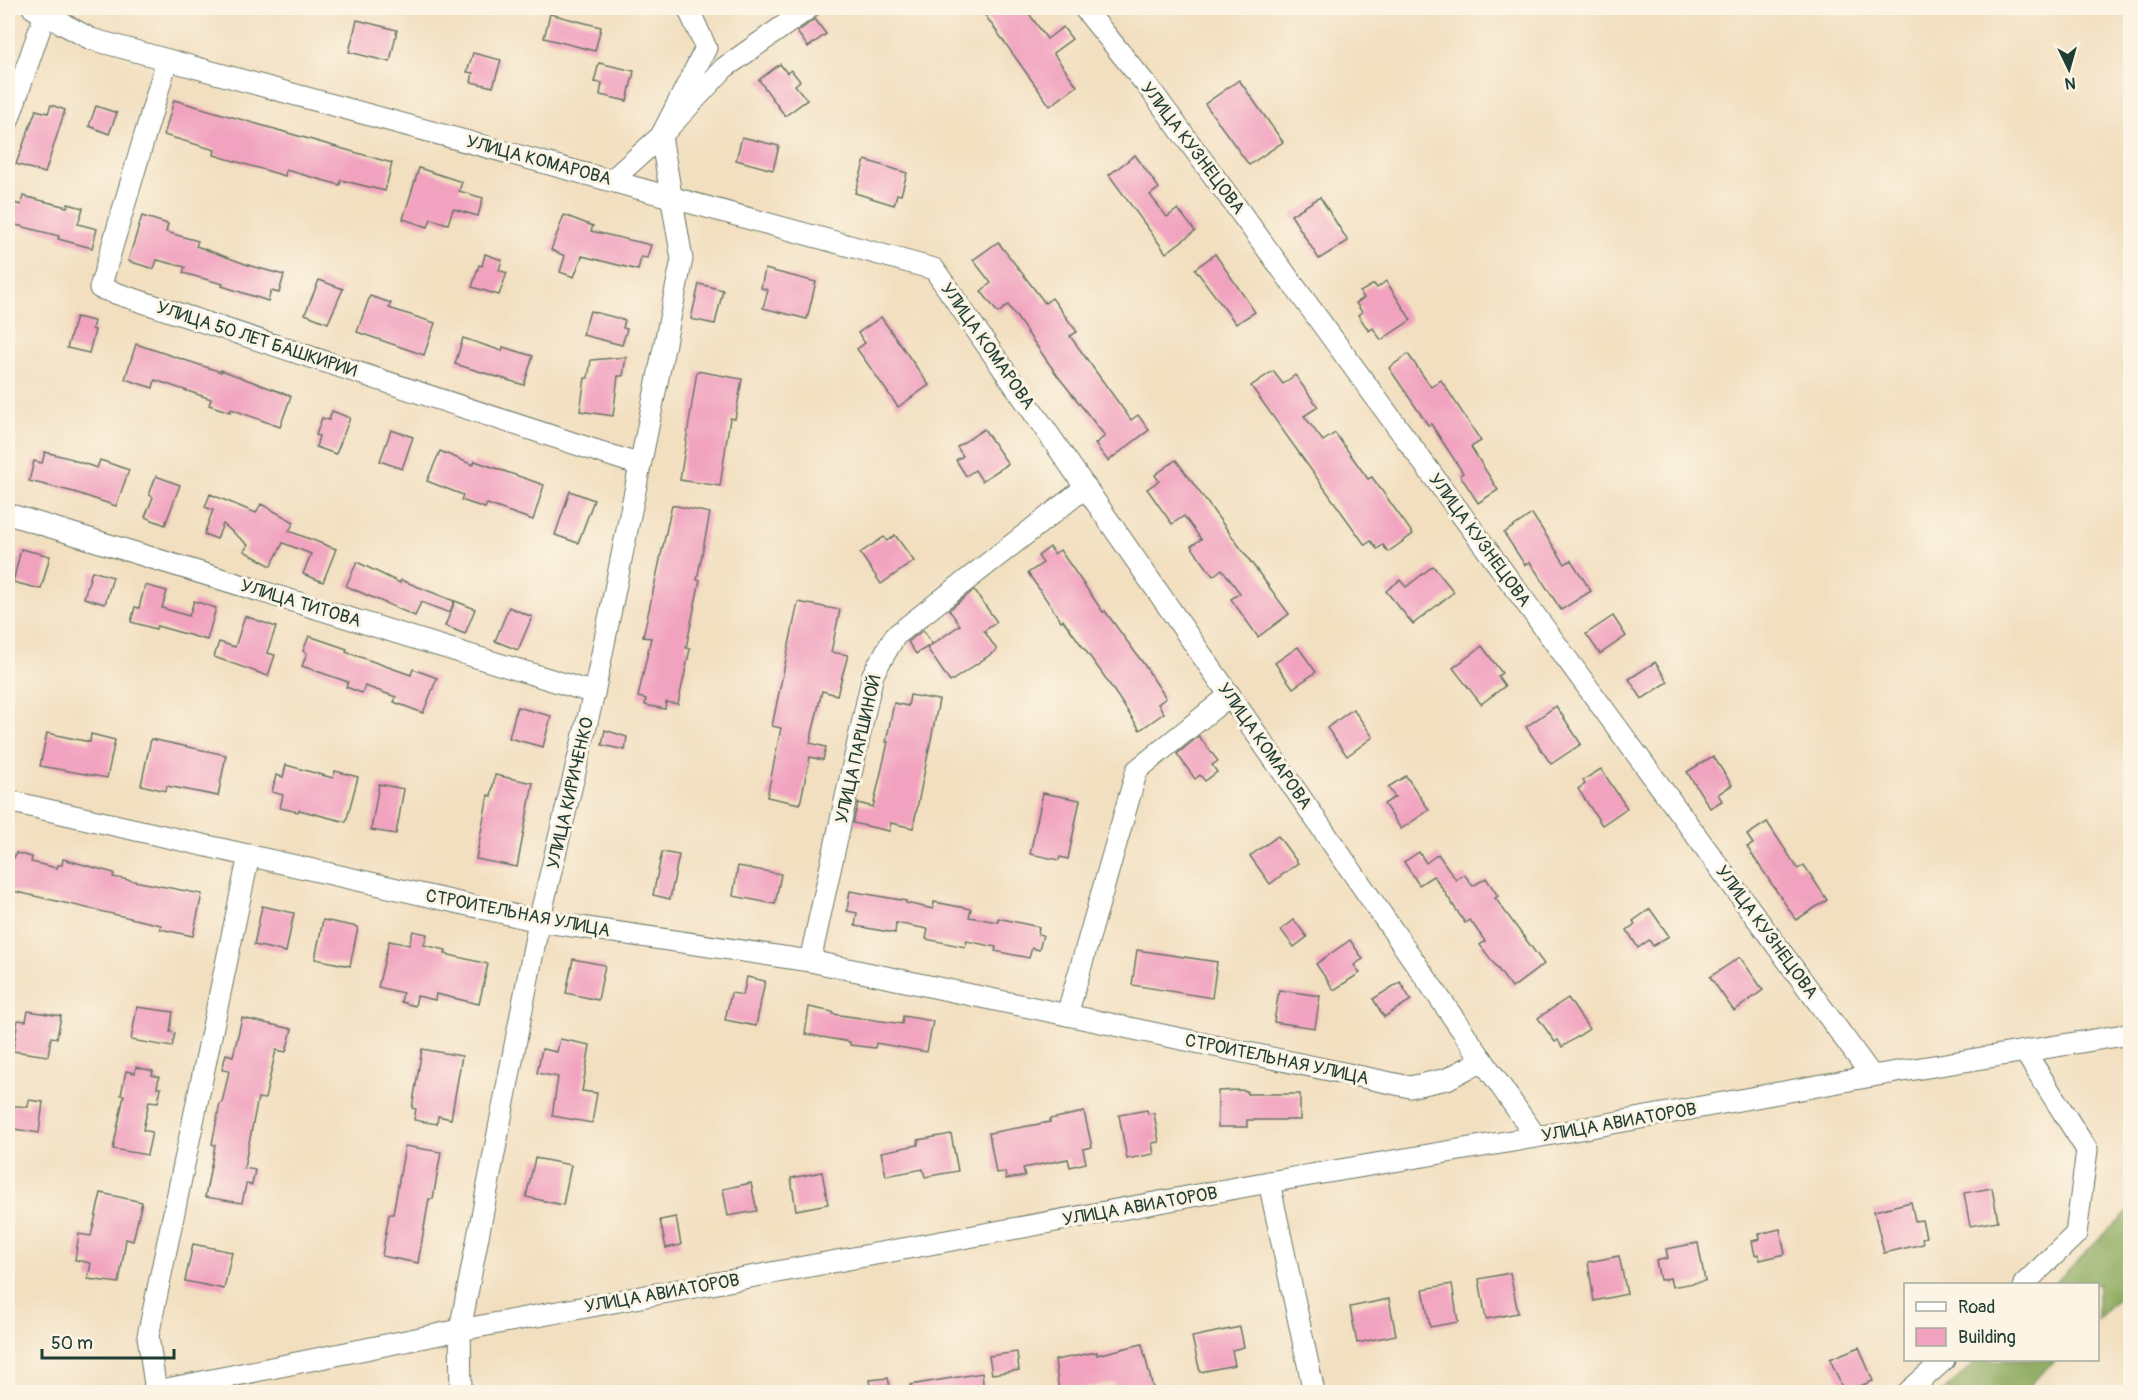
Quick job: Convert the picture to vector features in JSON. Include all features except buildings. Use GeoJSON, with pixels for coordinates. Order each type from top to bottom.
{"type":"FeatureCollection","features":[{"type":"Feature","properties":{"kind":"street"},"geometry":{"type":"LineString","coordinates":[[661,136],[706,48],[688,8]]}},
{"type":"Feature","properties":{"kind":"street"},"geometry":{"type":"LineString","coordinates":[[612,180],[661,136],[724,68],[809,8]]}},
{"type":"Feature","properties":{"kind":"street","name":"УЛИЦА КУЗНЕЦОВА"},"geometry":{"type":"LineString","coordinates":[[1084,8],[1153,93],[1872,1076]]}},
{"type":"Feature","properties":{"kind":"street"},"geometry":{"type":"LineString","coordinates":[[8,121],[39,11]]}},
{"type":"Feature","properties":{"kind":"street","name":"УЛИЦА КОМАРОВА"},"geometry":{"type":"LineString","coordinates":[[39,11],[91,39],[934,269],[1536,1137]]}},
{"type":"Feature","properties":{"kind":"street","name":"УЛИЦА 50 ЛЕТ БАШКИРИИ"},"geometry":{"type":"LineString","coordinates":[[167,60],[100,288],[640,465]]}},
{"type":"Feature","properties":{"kind":"street","name":"УЛИЦА КИРИЧЕНКО"},"geometry":{"type":"LineString","coordinates":[[461,1392],[460,1330],[539,921],[594,693],[682,259],[661,136]]}},
{"type":"Feature","properties":{"kind":"street","name":"УЛИЦА ПАРШИНОЙ"},"geometry":{"type":"LineString","coordinates":[[810,961],[873,674],[895,636],[1086,487]]}},
{"type":"Feature","properties":{"kind":"street","name":"УЛИЦА ТИТОВА"},"geometry":{"type":"LineString","coordinates":[[8,514],[594,693]]}},
{"type":"Feature","properties":{"kind":"street"},"geometry":{"type":"LineString","coordinates":[[1068,1015],[1137,770],[1230,695]]}},
{"type":"Feature","properties":{"kind":"street","name":"СТРОИТЕЛЬНАЯ УЛИЦА"},"geometry":{"type":"LineString","coordinates":[[8,801],[539,921],[810,961],[1410,1087],[1447,1079],[1483,1060]]}},
{"type":"Feature","properties":{"kind":"street"},"geometry":{"type":"LineString","coordinates":[[154,1392],[148,1336],[249,855]]}},
{"type":"Feature","properties":{"kind":"street","name":"УЛИЦА АВИАТОРОВ"},"geometry":{"type":"LineString","coordinates":[[154,1392],[460,1330],[1269,1182],[1536,1137],[1872,1076],[2130,1034]]}},
{"type":"Feature","properties":{"kind":"street"},"geometry":{"type":"LineString","coordinates":[[2025,1052],[2087,1150],[2076,1234],[2025,1283]]}},
{"type":"Feature","properties":{"kind":"street"},"geometry":{"type":"LineString","coordinates":[[1269,1182],[1314,1392]]}},
{"type":"Feature","properties":{"kind":"street"},"geometry":{"type":"LineString","coordinates":[[1908,1392],[1942,1361]]}},
{"type":"Feature","properties":{"kind":"green space"},"geometry":{"type":"Polygon","coordinates":[[[2130,1209],[2130,1286],[2099,1318],[2099,1283],[2055,1283],[2130,1209]]]}},
{"type":"Feature","properties":{"kind":"green space"},"geometry":{"type":"Polygon","coordinates":[[[1976,1361],[2054,1361],[2022,1392],[1943,1392],[1976,1361]]]}}]}
